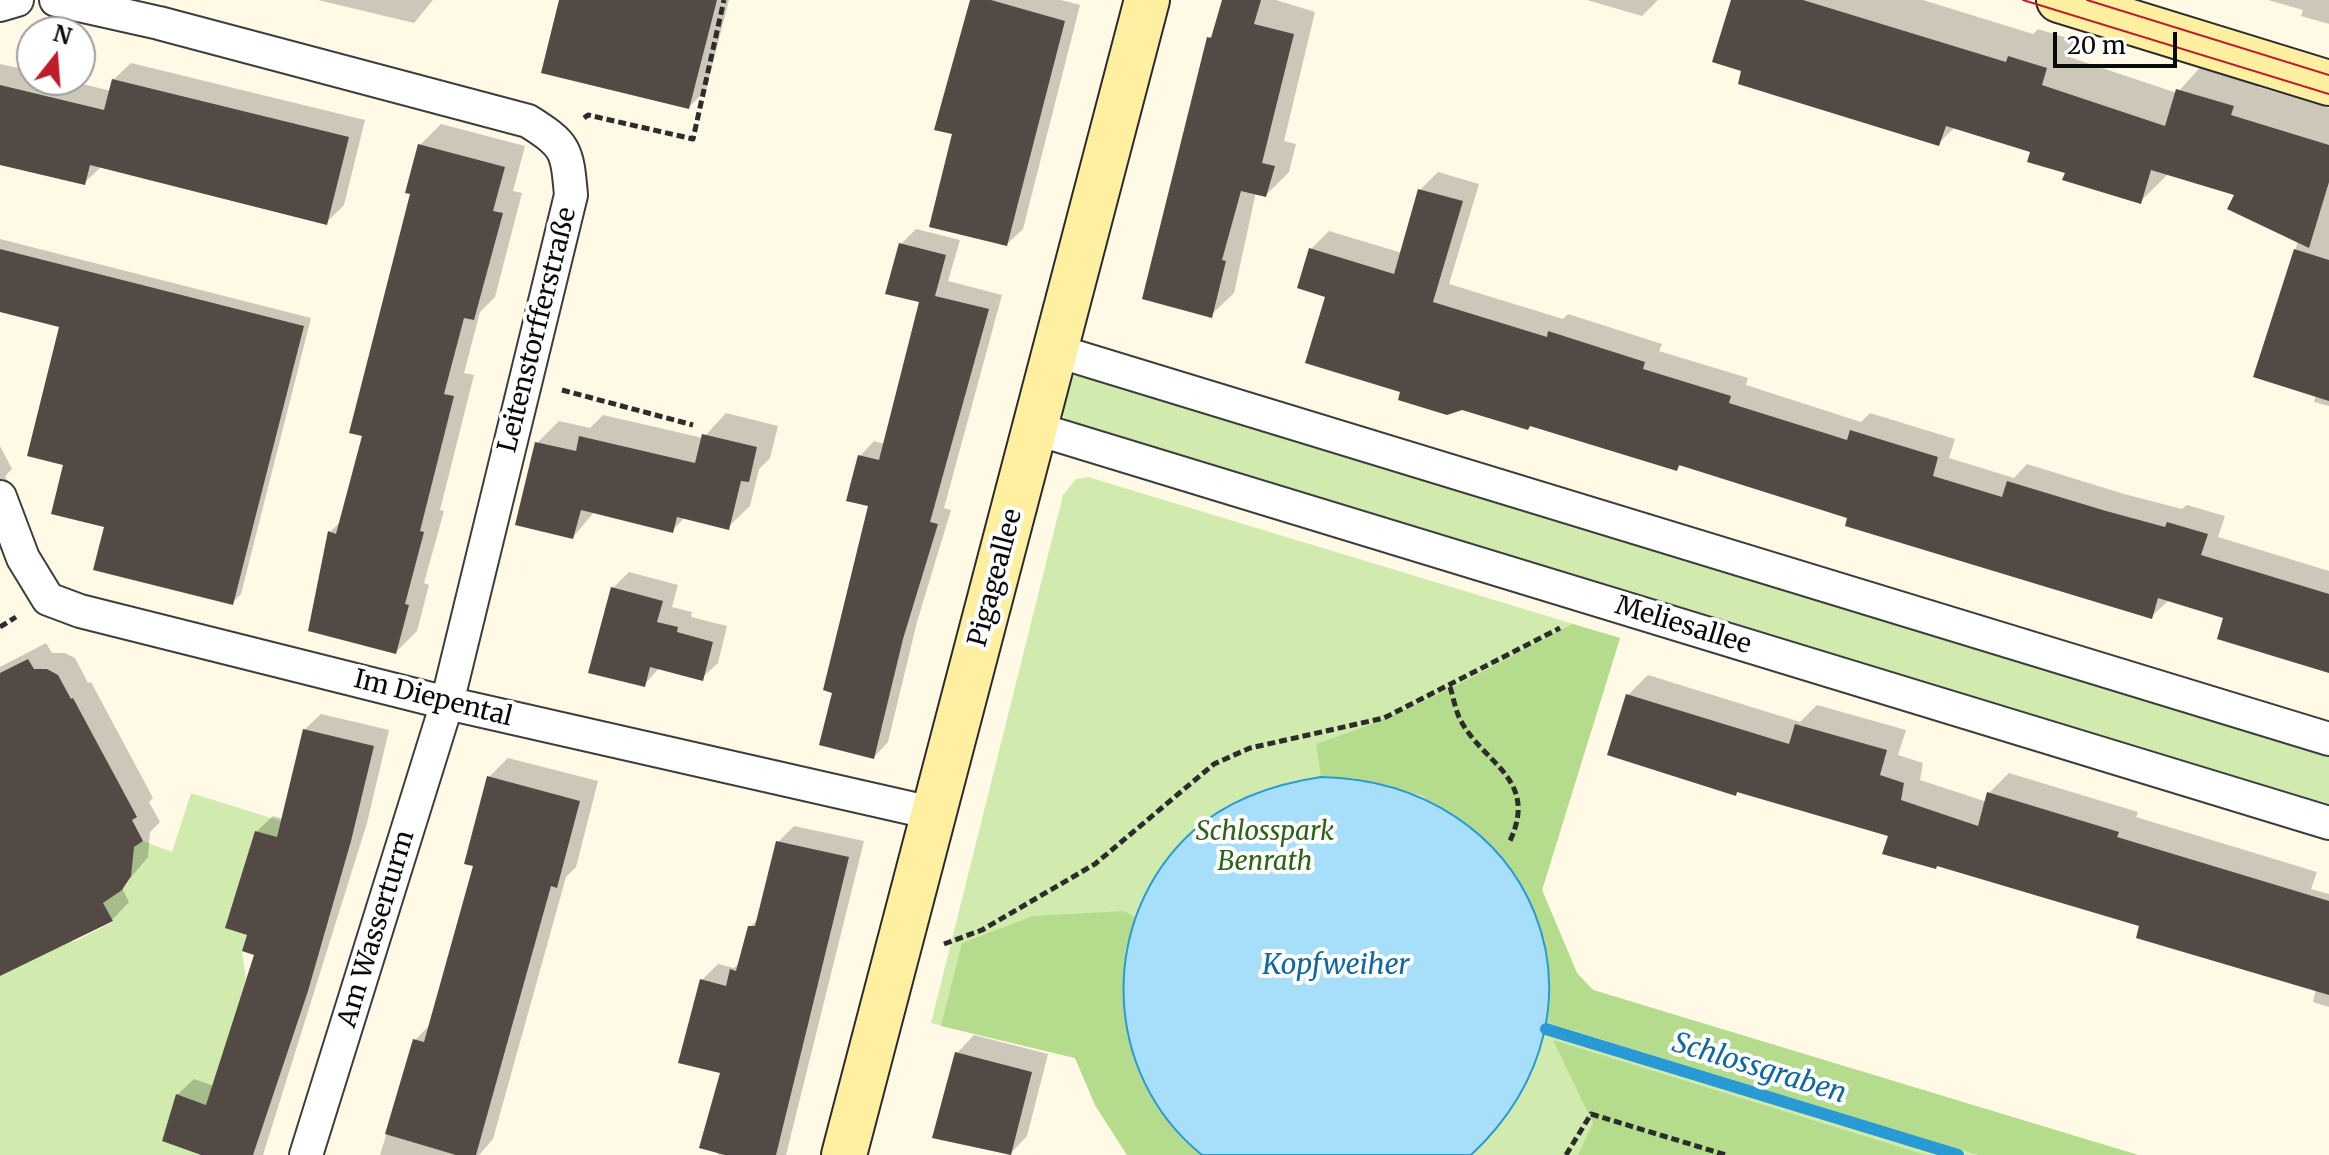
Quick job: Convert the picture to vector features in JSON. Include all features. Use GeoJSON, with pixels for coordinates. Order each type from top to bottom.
{"type":"FeatureCollection","features":[{"type":"Feature","properties":{"kind":"street"},"geometry":{"type":"LineString","coordinates":[[0,5],[17,0]]}},
{"type":"Feature","properties":{"kind":"street"},"geometry":{"type":"LineString","coordinates":[[56,0],[159,23],[528,121],[560,141]]}},
{"type":"Feature","properties":{"kind":"street","name":"Pigageallee"},"geometry":{"type":"LineString","coordinates":[[844,1155],[932,813],[1037,429],[1147,0]]}},
{"type":"Feature","properties":{"kind":"street"},"geometry":{"type":"LineString","coordinates":[[2059,0],[2107,7],[2329,83]]}},
{"type":"Feature","properties":{"kind":"street","name":"Leitenstorfferstraße"},"geometry":{"type":"LineString","coordinates":[[447,703],[571,195],[569,166],[560,141]]}},
{"type":"Feature","properties":{"kind":"street"},"geometry":{"type":"LineString","coordinates":[[1057,351],[2329,739]]}},
{"type":"Feature","properties":{"kind":"street","name":"Meliesallee"},"geometry":{"type":"LineString","coordinates":[[1037,429],[2329,823]]}},
{"type":"Feature","properties":{"kind":"street","name":"Im Diepental"},"geometry":{"type":"LineString","coordinates":[[0,497],[23,558],[48,599],[80,611],[447,703],[932,813]]}},
{"type":"Feature","properties":{"kind":"street","name":"Am Wasserturm"},"geometry":{"type":"LineString","coordinates":[[306,1155],[447,703]]}},
{"type":"Feature","properties":{"kind":"path"},"geometry":{"type":"LineString","coordinates":[[560,141],[588,115],[693,139],[724,0]]}},
{"type":"Feature","properties":{"kind":"path"},"geometry":{"type":"LineString","coordinates":[[526,381],[693,425]]}},
{"type":"Feature","properties":{"kind":"path"},"geometry":{"type":"LineString","coordinates":[[899,947],[950,944],[1095,864],[1214,764],[1250,748],[1384,718],[1563,627],[1585,596]]}},
{"type":"Feature","properties":{"kind":"path"},"geometry":{"type":"LineString","coordinates":[[1450,687],[1460,719],[1513,784],[1518,816],[1509,843]]}},
{"type":"Feature","properties":{"kind":"path"},"geometry":{"type":"LineString","coordinates":[[1566,1155],[1591,1114],[1726,1155]]}},
{"type":"Feature","properties":{"kind":"green space"},"geometry":{"type":"Polygon","coordinates":[[[1087,373],[2329,749],[2329,810],[1067,423],[1061,412],[1073,376],[1087,373]]]}},
{"type":"Feature","properties":{"kind":"green space","name":"Schlosspark Benrath"},"geometry":{"type":"Polygon","coordinates":[[[1088,477],[1620,638],[1542,890],[1577,973],[1593,990],[2138,1155],[1127,1155],[1095,1105],[1075,1058],[931,1023],[1063,495],[1076,479],[1088,477]]]}},
{"type":"Feature","properties":{"kind":"green space"},"geometry":{"type":"Polygon","coordinates":[[[1572,624],[1620,638],[1542,890],[1577,973],[1593,990],[2138,1155],[1978,1155],[1546,1022],[1549,993],[1424,796],[1356,778],[1321,777],[1316,744],[1416,705],[1572,624]]]}},
{"type":"Feature","properties":{"kind":"green space"},"geometry":{"type":"Polygon","coordinates":[[[191,793],[281,821],[277,837],[255,831],[226,928],[247,935],[242,951],[246,979],[219,1066],[234,1115],[176,1094],[162,1141],[201,1155],[0,1155],[0,971],[70,939],[73,942],[113,922],[102,901],[118,893],[127,881],[131,866],[128,849],[143,841],[172,852],[191,793]]]}},
{"type":"Feature","properties":{"kind":"green space"},"geometry":{"type":"Polygon","coordinates":[[[1124,911],[1135,917],[1125,951],[1188,1144],[1202,1155],[1127,1155],[1095,1105],[1075,1058],[941,1026],[962,943],[1033,916],[1124,911]]]}},
{"type":"Feature","properties":{"kind":"green space"},"geometry":{"type":"Polygon","coordinates":[[[1553,1040],[1926,1155],[1578,1155],[1593,1123],[1553,1040]]]}},
{"type":"Feature","properties":{"kind":"water","name":"Kopfweiher"},"geometry":{"type":"Polygon","coordinates":[[[1321,777],[1395,788],[1456,817],[1503,860],[1534,912],[1548,972],[1544,1034],[1518,1097],[1471,1155],[1202,1155],[1169,1121],[1144,1082],[1129,1040],[1124,995],[1127,950],[1140,907],[1162,867],[1193,831],[1222,810],[1269,789],[1321,777]]]}},
{"type":"Feature","properties":{"kind":"building"},"geometry":{"type":"Polygon","coordinates":[[[559,0],[717,0],[689,109],[541,73],[559,0]]]}},
{"type":"Feature","properties":{"kind":"building"},"geometry":{"type":"Polygon","coordinates":[[[970,0],[991,0],[1065,21],[1007,246],[929,227],[952,134],[934,130],[970,0]]]}},
{"type":"Feature","properties":{"kind":"building"},"geometry":{"type":"Polygon","coordinates":[[[1222,0],[1261,0],[1254,24],[1294,34],[1262,163],[1275,166],[1266,197],[1241,191],[1222,260],[1226,261],[1212,318],[1142,299],[1207,37],[1211,38],[1222,0]]]}},
{"type":"Feature","properties":{"kind":"building"},"geometry":{"type":"Polygon","coordinates":[[[1731,0],[1803,0],[2006,62],[2008,56],[2047,68],[2042,85],[2165,126],[2176,89],[2234,106],[2231,115],[2329,145],[2329,182],[2309,248],[2227,209],[2234,195],[2151,170],[2141,204],[2062,180],[2065,173],[2027,162],[2030,152],[1946,126],[1939,146],[1738,84],[1741,71],[1712,62],[1731,0]]]}},
{"type":"Feature","properties":{"kind":"building"},"geometry":{"type":"Polygon","coordinates":[[[112,79],[349,137],[327,225],[90,165],[85,185],[0,165],[0,85],[16,89],[16,96],[46,96],[104,110],[112,79]]]}},
{"type":"Feature","properties":{"kind":"building"},"geometry":{"type":"Polygon","coordinates":[[[418,144],[505,167],[493,211],[503,213],[474,320],[464,318],[444,394],[454,396],[420,531],[424,532],[405,604],[409,605],[396,654],[308,631],[328,531],[336,534],[362,436],[349,433],[410,194],[405,193],[418,144]]]}},
{"type":"Feature","properties":{"kind":"building"},"geometry":{"type":"Polygon","coordinates":[[[1418,189],[1463,201],[1433,302],[1547,337],[1548,331],[1645,362],[1643,369],[1731,396],[1729,403],[1847,440],[1850,430],[1938,457],[1933,476],[2002,497],[2007,481],[2165,527],[2167,522],[2208,534],[2201,555],[2329,594],[2329,673],[2217,639],[2223,618],[2158,598],[2152,619],[1845,526],[1847,518],[1679,465],[1677,471],[1530,426],[1528,430],[1462,410],[1447,415],[1398,400],[1400,392],[1305,363],[1325,297],[1297,288],[1309,248],[1394,274],[1418,189]]]}},
{"type":"Feature","properties":{"kind":"building"},"geometry":{"type":"Polygon","coordinates":[[[899,243],[946,255],[935,296],[989,309],[930,522],[938,524],[903,639],[874,759],[819,745],[832,693],[823,690],[868,506],[846,501],[858,455],[879,460],[919,302],[885,294],[899,243]]]}},
{"type":"Feature","properties":{"kind":"building"},"geometry":{"type":"Polygon","coordinates":[[[0,249],[304,326],[233,605],[93,570],[104,527],[51,514],[63,465],[27,456],[59,327],[0,312],[0,249]]]}},
{"type":"Feature","properties":{"kind":"building"},"geometry":{"type":"Polygon","coordinates":[[[2294,249],[2329,260],[2329,401],[2253,377],[2294,249]]]}},
{"type":"Feature","properties":{"kind":"building"},"geometry":{"type":"Polygon","coordinates":[[[702,434],[757,447],[749,482],[741,481],[729,530],[677,517],[673,533],[581,510],[573,539],[515,525],[535,442],[576,451],[579,436],[695,463],[702,434]]]}},
{"type":"Feature","properties":{"kind":"building"},"geometry":{"type":"Polygon","coordinates":[[[611,587],[663,601],[657,622],[678,627],[677,632],[713,642],[703,681],[650,667],[645,687],[588,673],[611,587]]]}},
{"type":"Feature","properties":{"kind":"building"},"geometry":{"type":"Polygon","coordinates":[[[28,659],[34,669],[47,669],[58,675],[73,698],[137,817],[132,820],[143,841],[134,847],[131,876],[122,890],[103,903],[113,921],[0,976],[0,673],[28,659]]]}},
{"type":"Feature","properties":{"kind":"building"},"geometry":{"type":"Polygon","coordinates":[[[1626,694],[1789,744],[1795,724],[1887,750],[1880,775],[1904,783],[1901,800],[1978,826],[1987,792],[2119,832],[2117,837],[2329,901],[2329,995],[2136,938],[2139,926],[1937,866],[1936,869],[1882,854],[1888,836],[1737,792],[1736,796],[1607,755],[1626,694]]]}},
{"type":"Feature","properties":{"kind":"building"},"geometry":{"type":"Polygon","coordinates":[[[303,729],[374,746],[351,841],[308,991],[253,1155],[201,1155],[162,1141],[176,1094],[206,1105],[254,955],[242,951],[247,935],[225,928],[255,831],[277,837],[303,729]]]}},
{"type":"Feature","properties":{"kind":"building"},"geometry":{"type":"Polygon","coordinates":[[[487,776],[580,801],[557,888],[551,886],[476,1155],[456,1155],[385,1134],[413,1039],[424,1042],[473,866],[464,864],[487,776]]]}},
{"type":"Feature","properties":{"kind":"building"},"geometry":{"type":"Polygon","coordinates":[[[776,841],[849,857],[776,1155],[725,1155],[699,1148],[720,1073],[678,1063],[700,979],[726,986],[730,969],[736,971],[748,926],[755,926],[776,841]]]}},
{"type":"Feature","properties":{"kind":"building"},"geometry":{"type":"Polygon","coordinates":[[[955,1052],[1032,1072],[1011,1155],[932,1138],[955,1052]]]}},
{"type":"Feature","properties":{"kind":"waterway","name":"Schlossgraben"},"geometry":{"type":"LineString","coordinates":[[1546,1029],[1958,1155]]}},
{"type":"Feature","properties":{"kind":"tram line"},"geometry":{"type":"LineString","coordinates":[[2023,0],[2329,94]]}},
{"type":"Feature","properties":{"kind":"tram line"},"geometry":{"type":"LineString","coordinates":[[2087,0],[2329,75]]}}]}
